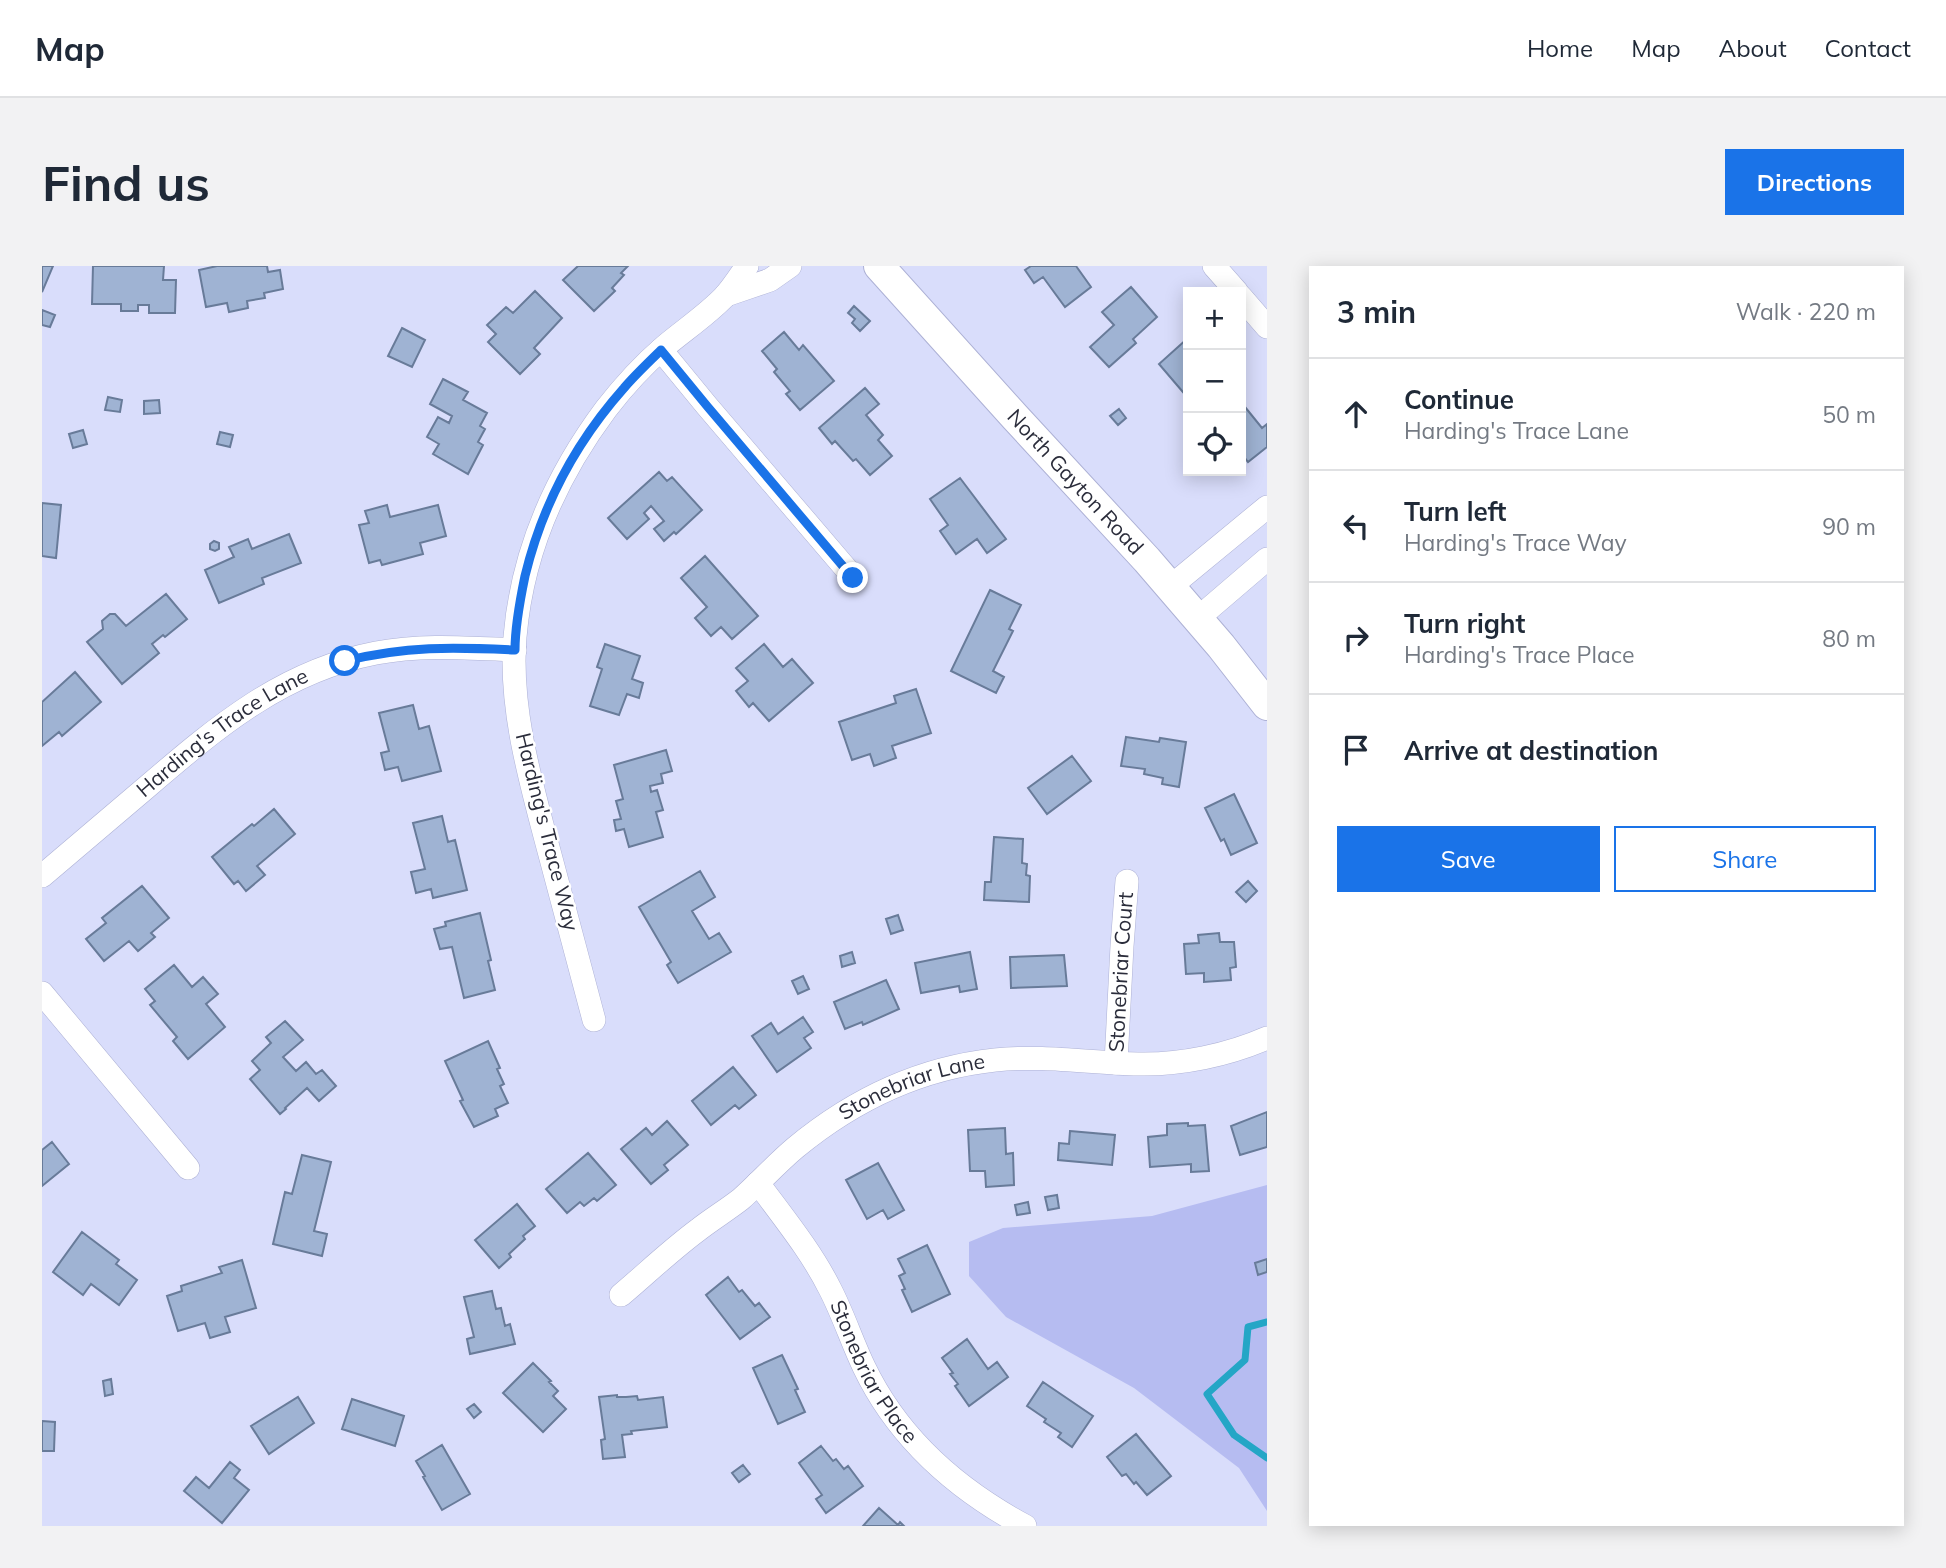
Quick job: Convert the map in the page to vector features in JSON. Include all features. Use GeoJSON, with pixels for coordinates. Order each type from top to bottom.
{"type":"FeatureCollection","features":[{"type":"Feature","properties":{"kind":"street","name":"Harding's Trace Way"},"geometry":{"type":"LineString","coordinates":[[594,1020],[531,785],[523,745],[514,679],[515,638],[522,592],[539,527],[558,485],[567,467],[606,410],[661,350],[726,295],[747,266]]}},
{"type":"Feature","properties":{"kind":"street","name":"Harding's Trace Way"},"geometry":{"type":"LineString","coordinates":[[726,295],[770,279],[790,266]]}},
{"type":"Feature","properties":{"kind":"street","name":"North Gayton Road"},"geometry":{"type":"LineString","coordinates":[[879,266],[1147,560],[1221,646],[1267,705]]}},
{"type":"Feature","properties":{"kind":"street"},"geometry":{"type":"LineString","coordinates":[[1214,266],[1233,287]]}},
{"type":"Feature","properties":{"kind":"street"},"geometry":{"type":"LineString","coordinates":[[1246,303],[1267,327]]}},
{"type":"Feature","properties":{"kind":"street"},"geometry":{"type":"LineString","coordinates":[[661,350],[853,578]]}},
{"type":"Feature","properties":{"kind":"street"},"geometry":{"type":"LineString","coordinates":[[1170,587],[1267,507]]}},
{"type":"Feature","properties":{"kind":"street"},"geometry":{"type":"LineString","coordinates":[[1197,618],[1267,559]]}},
{"type":"Feature","properties":{"kind":"street","name":"Harding's Trace Lane"},"geometry":{"type":"LineString","coordinates":[[42,876],[224,723],[289,683],[320,669],[376,653],[452,647],[515,650]]}},
{"type":"Feature","properties":{"kind":"street","name":"Stonebriar Court"},"geometry":{"type":"LineString","coordinates":[[1116,1063],[1127,881]]}},
{"type":"Feature","properties":{"kind":"street"},"geometry":{"type":"LineString","coordinates":[[42,993],[188,1168]]}},
{"type":"Feature","properties":{"kind":"street","name":"Stonebriar Lane"},"geometry":{"type":"LineString","coordinates":[[621,1295],[697,1231],[739,1200],[795,1148],[839,1115],[876,1094],[921,1075],[996,1060],[1172,1063],[1229,1051],[1267,1038]]}},
{"type":"Feature","properties":{"kind":"street","name":"Stonebriar Place"},"geometry":{"type":"LineString","coordinates":[[758,1183],[809,1252],[830,1289],[865,1370],[894,1417],[937,1466],[992,1507],[1025,1526]]}},
{"type":"Feature","properties":{"kind":"shaded area"},"geometry":{"type":"Polygon","coordinates":[[[1267,1185],[1267,1511],[1239,1468],[1134,1388],[1006,1317],[969,1276],[969,1242],[1003,1228],[1152,1216],[1267,1185]]]}},
{"type":"Feature","properties":{"kind":"building"},"geometry":{"type":"Polygon","coordinates":[[[42,266],[53,266],[42,292],[42,266]]]}},
{"type":"Feature","properties":{"kind":"building"},"geometry":{"type":"Polygon","coordinates":[[[93,266],[164,266],[163,280],[176,280],[175,313],[149,313],[149,305],[138,305],[138,311],[121,311],[121,304],[92,304],[93,266]]]}},
{"type":"Feature","properties":{"kind":"building"},"geometry":{"type":"Polygon","coordinates":[[[217,266],[267,266],[268,272],[280,270],[283,289],[264,293],[265,298],[247,301],[248,308],[229,312],[227,303],[206,307],[199,270],[217,266]]]}},
{"type":"Feature","properties":{"kind":"building"},"geometry":{"type":"Polygon","coordinates":[[[578,266],[628,266],[612,288],[615,291],[594,311],[563,280],[578,266]]]}},
{"type":"Feature","properties":{"kind":"building"},"geometry":{"type":"Polygon","coordinates":[[[1031,266],[1076,266],[1091,287],[1065,307],[1043,277],[1034,283],[1025,270],[1031,266]]]}},
{"type":"Feature","properties":{"kind":"building"},"geometry":{"type":"Polygon","coordinates":[[[1131,287],[1157,317],[1133,339],[1136,343],[1109,367],[1090,347],[1114,325],[1102,312],[1131,287]]]}},
{"type":"Feature","properties":{"kind":"building"},"geometry":{"type":"Polygon","coordinates":[[[535,291],[562,318],[534,348],[540,354],[520,374],[488,342],[496,334],[487,325],[506,307],[513,313],[535,291]]]}},
{"type":"Feature","properties":{"kind":"building"},"geometry":{"type":"Polygon","coordinates":[[[854,306],[870,321],[860,331],[852,323],[855,319],[848,313],[854,306]]]}},
{"type":"Feature","properties":{"kind":"building"},"geometry":{"type":"Polygon","coordinates":[[[42,310],[55,315],[50,327],[42,325],[42,310]]]}},
{"type":"Feature","properties":{"kind":"building"},"geometry":{"type":"Polygon","coordinates":[[[402,328],[425,340],[412,367],[388,356],[402,328]]]}},
{"type":"Feature","properties":{"kind":"building"},"geometry":{"type":"Polygon","coordinates":[[[784,332],[799,350],[803,345],[834,381],[800,410],[786,394],[790,391],[774,372],[777,369],[762,351],[784,332]]]}},
{"type":"Feature","properties":{"kind":"building"},"geometry":{"type":"Polygon","coordinates":[[[1183,342],[1183,392],[1159,364],[1183,342]]]}},
{"type":"Feature","properties":{"kind":"building"},"geometry":{"type":"Polygon","coordinates":[[[443,379],[468,392],[463,400],[487,413],[480,426],[485,429],[478,442],[483,445],[468,474],[433,454],[439,444],[427,437],[438,417],[449,423],[452,416],[430,404],[443,379]]]}},
{"type":"Feature","properties":{"kind":"building"},"geometry":{"type":"Polygon","coordinates":[[[865,388],[879,404],[866,415],[883,435],[878,440],[892,456],[870,475],[835,441],[832,444],[819,428],[865,388]]]}},
{"type":"Feature","properties":{"kind":"building"},"geometry":{"type":"Polygon","coordinates":[[[108,397],[122,400],[120,412],[105,410],[108,397]]]}},
{"type":"Feature","properties":{"kind":"building"},"geometry":{"type":"Polygon","coordinates":[[[159,400],[160,413],[144,414],[144,401],[159,400]]]}},
{"type":"Feature","properties":{"kind":"building"},"geometry":{"type":"Polygon","coordinates":[[[1246,408],[1262,428],[1267,424],[1267,447],[1248,462],[1246,408]]]}},
{"type":"Feature","properties":{"kind":"building"},"geometry":{"type":"Polygon","coordinates":[[[1119,409],[1126,418],[1118,425],[1110,416],[1119,409]]]}},
{"type":"Feature","properties":{"kind":"building"},"geometry":{"type":"Polygon","coordinates":[[[83,430],[87,444],[73,448],[69,434],[83,430]]]}},
{"type":"Feature","properties":{"kind":"building"},"geometry":{"type":"Polygon","coordinates":[[[220,432],[233,435],[230,447],[217,444],[220,432]]]}},
{"type":"Feature","properties":{"kind":"building"},"geometry":{"type":"Polygon","coordinates":[[[659,472],[667,481],[672,477],[702,510],[676,534],[674,532],[664,541],[654,529],[664,521],[651,506],[644,513],[649,519],[627,539],[608,518],[659,472]]]}},
{"type":"Feature","properties":{"kind":"building"},"geometry":{"type":"Polygon","coordinates":[[[960,478],[1006,539],[987,553],[977,539],[956,554],[940,531],[948,525],[930,499],[960,478]]]}},
{"type":"Feature","properties":{"kind":"building"},"geometry":{"type":"Polygon","coordinates":[[[42,503],[61,505],[56,558],[42,556],[42,503]]]}},
{"type":"Feature","properties":{"kind":"building"},"geometry":{"type":"Polygon","coordinates":[[[387,505],[390,517],[438,505],[446,536],[420,543],[423,554],[382,565],[380,560],[369,563],[359,525],[369,523],[365,511],[387,505]]]}},
{"type":"Feature","properties":{"kind":"building"},"geometry":{"type":"Polygon","coordinates":[[[289,534],[301,563],[262,578],[264,584],[219,603],[205,570],[234,557],[229,547],[248,539],[252,549],[289,534]]]}},
{"type":"Feature","properties":{"kind":"building"},"geometry":{"type":"Polygon","coordinates":[[[214,541],[219,543],[219,549],[215,551],[210,549],[210,544],[214,541]]]}},
{"type":"Feature","properties":{"kind":"building"},"geometry":{"type":"Polygon","coordinates":[[[705,556],[758,616],[732,639],[721,627],[711,636],[695,618],[707,607],[681,578],[705,556]]]}},
{"type":"Feature","properties":{"kind":"building"},"geometry":{"type":"Polygon","coordinates":[[[990,590],[1021,605],[1009,629],[1013,631],[993,671],[1004,677],[996,693],[951,671],[990,590]]]}},
{"type":"Feature","properties":{"kind":"building"},"geometry":{"type":"Polygon","coordinates":[[[166,594],[187,619],[152,644],[159,653],[122,684],[87,642],[103,629],[102,621],[110,614],[115,614],[126,626],[166,594]]]}},
{"type":"Feature","properties":{"kind":"building"},"geometry":{"type":"Polygon","coordinates":[[[605,644],[640,656],[632,679],[643,683],[639,698],[627,694],[619,715],[590,706],[602,669],[597,667],[605,644]]]}},
{"type":"Feature","properties":{"kind":"building"},"geometry":{"type":"Polygon","coordinates":[[[764,644],[783,667],[792,659],[813,683],[769,721],[753,703],[749,707],[736,691],[748,681],[736,668],[764,644]]]}},
{"type":"Feature","properties":{"kind":"building"},"geometry":{"type":"Polygon","coordinates":[[[75,672],[101,702],[62,736],[59,732],[42,746],[42,702],[75,672]]]}},
{"type":"Feature","properties":{"kind":"building"},"geometry":{"type":"Polygon","coordinates":[[[916,689],[931,733],[892,746],[896,758],[874,766],[870,754],[852,760],[839,722],[896,703],[894,696],[916,689]]]}},
{"type":"Feature","properties":{"kind":"building"},"geometry":{"type":"Polygon","coordinates":[[[413,705],[419,729],[429,726],[441,771],[402,781],[398,767],[385,770],[381,753],[389,751],[379,713],[413,705]]]}},
{"type":"Feature","properties":{"kind":"building"},"geometry":{"type":"Polygon","coordinates":[[[1126,737],[1159,742],[1160,738],[1186,742],[1179,787],[1162,784],[1163,778],[1144,774],[1145,769],[1121,766],[1126,737]]]}},
{"type":"Feature","properties":{"kind":"building"},"geometry":{"type":"Polygon","coordinates":[[[666,750],[672,771],[661,774],[663,783],[650,786],[651,792],[657,790],[663,810],[656,812],[663,837],[629,847],[624,829],[616,831],[614,820],[621,819],[616,801],[623,799],[614,765],[666,750]]]}},
{"type":"Feature","properties":{"kind":"building"},"geometry":{"type":"Polygon","coordinates":[[[1072,756],[1091,781],[1047,814],[1028,788],[1072,756]]]}},
{"type":"Feature","properties":{"kind":"building"},"geometry":{"type":"Polygon","coordinates":[[[1234,794],[1257,843],[1231,855],[1205,808],[1234,794]]]}},
{"type":"Feature","properties":{"kind":"building"},"geometry":{"type":"Polygon","coordinates":[[[274,809],[295,834],[257,866],[265,875],[246,891],[238,881],[234,884],[212,857],[274,809]]]}},
{"type":"Feature","properties":{"kind":"building"},"geometry":{"type":"Polygon","coordinates":[[[442,816],[448,842],[455,840],[467,890],[433,898],[431,889],[416,893],[411,872],[425,869],[413,823],[442,816]]]}},
{"type":"Feature","properties":{"kind":"building"},"geometry":{"type":"Polygon","coordinates":[[[994,837],[1023,839],[1022,863],[1027,864],[1026,875],[1030,876],[1029,902],[984,900],[985,882],[991,882],[994,837]]]}},
{"type":"Feature","properties":{"kind":"building"},"geometry":{"type":"Polygon","coordinates":[[[700,871],[715,897],[692,911],[709,939],[719,933],[731,952],[678,983],[667,965],[671,962],[639,907],[700,871]]]}},
{"type":"Feature","properties":{"kind":"building"},"geometry":{"type":"Polygon","coordinates":[[[1248,881],[1257,891],[1246,902],[1236,892],[1248,881]]]}},
{"type":"Feature","properties":{"kind":"building"},"geometry":{"type":"Polygon","coordinates":[[[142,886],[169,918],[151,933],[155,937],[138,951],[129,941],[104,961],[86,939],[106,923],[102,918],[142,886]]]}},
{"type":"Feature","properties":{"kind":"building"},"geometry":{"type":"Polygon","coordinates":[[[480,913],[495,990],[464,998],[452,947],[440,949],[434,929],[446,926],[445,922],[480,913]]]}},
{"type":"Feature","properties":{"kind":"building"},"geometry":{"type":"Polygon","coordinates":[[[898,915],[903,930],[891,934],[886,919],[898,915]]]}},
{"type":"Feature","properties":{"kind":"building"},"geometry":{"type":"Polygon","coordinates":[[[1219,933],[1220,942],[1234,942],[1236,967],[1230,968],[1231,980],[1204,982],[1204,973],[1186,974],[1184,944],[1199,943],[1198,935],[1219,933]]]}},
{"type":"Feature","properties":{"kind":"building"},"geometry":{"type":"Polygon","coordinates":[[[852,952],[855,963],[842,967],[840,956],[852,952]]]}},
{"type":"Feature","properties":{"kind":"building"},"geometry":{"type":"Polygon","coordinates":[[[970,952],[977,989],[960,992],[959,986],[921,993],[915,963],[970,952]]]}},
{"type":"Feature","properties":{"kind":"building"},"geometry":{"type":"Polygon","coordinates":[[[1064,955],[1067,986],[1011,988],[1010,957],[1064,955]]]}},
{"type":"Feature","properties":{"kind":"building"},"geometry":{"type":"Polygon","coordinates":[[[174,965],[192,987],[203,977],[218,994],[206,1004],[225,1027],[188,1059],[173,1041],[177,1037],[150,1005],[155,1001],[145,989],[174,965]]]}},
{"type":"Feature","properties":{"kind":"building"},"geometry":{"type":"Polygon","coordinates":[[[803,976],[809,989],[798,994],[792,981],[803,976]]]}},
{"type":"Feature","properties":{"kind":"building"},"geometry":{"type":"Polygon","coordinates":[[[886,980],[899,1009],[863,1025],[862,1022],[845,1029],[834,1002],[886,980]]]}},
{"type":"Feature","properties":{"kind":"building"},"geometry":{"type":"Polygon","coordinates":[[[803,1017],[813,1032],[804,1038],[811,1048],[777,1072],[752,1036],[771,1023],[778,1034],[803,1017]]]}},
{"type":"Feature","properties":{"kind":"building"},"geometry":{"type":"Polygon","coordinates":[[[285,1021],[303,1040],[283,1057],[296,1071],[306,1062],[316,1074],[322,1070],[336,1086],[319,1101],[307,1088],[280,1114],[250,1079],[260,1070],[252,1061],[271,1043],[266,1037],[285,1021]]]}},
{"type":"Feature","properties":{"kind":"building"},"geometry":{"type":"Polygon","coordinates":[[[488,1041],[500,1068],[497,1069],[504,1084],[500,1086],[508,1103],[495,1109],[498,1116],[474,1127],[460,1101],[463,1100],[445,1061],[488,1041]]]}},
{"type":"Feature","properties":{"kind":"building"},"geometry":{"type":"Polygon","coordinates":[[[733,1067],[756,1095],[739,1109],[735,1105],[711,1125],[692,1101],[733,1067]]]}},
{"type":"Feature","properties":{"kind":"building"},"geometry":{"type":"Polygon","coordinates":[[[1267,1112],[1267,1147],[1240,1155],[1231,1126],[1267,1112]]]}},
{"type":"Feature","properties":{"kind":"building"},"geometry":{"type":"Polygon","coordinates":[[[667,1121],[688,1145],[664,1165],[668,1170],[651,1184],[621,1149],[646,1128],[652,1135],[667,1121]]]}},
{"type":"Feature","properties":{"kind":"building"},"geometry":{"type":"Polygon","coordinates":[[[1188,1123],[1188,1126],[1205,1125],[1209,1171],[1191,1172],[1191,1164],[1150,1167],[1148,1137],[1167,1135],[1167,1124],[1188,1123]]]}},
{"type":"Feature","properties":{"kind":"building"},"geometry":{"type":"Polygon","coordinates":[[[1005,1128],[1006,1154],[1013,1153],[1014,1185],[986,1187],[985,1171],[970,1171],[968,1130],[1005,1128]]]}},
{"type":"Feature","properties":{"kind":"building"},"geometry":{"type":"Polygon","coordinates":[[[1070,1131],[1115,1135],[1112,1165],[1058,1160],[1059,1143],[1069,1144],[1070,1131]]]}},
{"type":"Feature","properties":{"kind":"building"},"geometry":{"type":"Polygon","coordinates":[[[52,1142],[69,1164],[42,1186],[42,1150],[52,1142]]]}},
{"type":"Feature","properties":{"kind":"building"},"geometry":{"type":"Polygon","coordinates":[[[588,1153],[616,1185],[597,1201],[594,1198],[584,1206],[580,1202],[567,1213],[546,1189],[588,1153]]]}},
{"type":"Feature","properties":{"kind":"building"},"geometry":{"type":"Polygon","coordinates":[[[302,1155],[331,1162],[314,1231],[327,1234],[322,1256],[273,1244],[285,1192],[292,1194],[302,1155]]]}},
{"type":"Feature","properties":{"kind":"building"},"geometry":{"type":"Polygon","coordinates":[[[878,1163],[904,1210],[888,1219],[883,1210],[867,1219],[846,1180],[878,1163]]]}},
{"type":"Feature","properties":{"kind":"building"},"geometry":{"type":"Polygon","coordinates":[[[1057,1195],[1059,1208],[1048,1210],[1045,1197],[1057,1195]]]}},
{"type":"Feature","properties":{"kind":"building"},"geometry":{"type":"Polygon","coordinates":[[[1028,1202],[1030,1213],[1017,1215],[1015,1205],[1028,1202]]]}},
{"type":"Feature","properties":{"kind":"building"},"geometry":{"type":"Polygon","coordinates":[[[517,1204],[535,1226],[523,1236],[525,1239],[499,1268],[475,1240],[517,1204]]]}},
{"type":"Feature","properties":{"kind":"building"},"geometry":{"type":"Polygon","coordinates":[[[82,1232],[119,1260],[116,1264],[137,1280],[119,1305],[91,1284],[83,1295],[53,1272],[82,1232]]]}},
{"type":"Feature","properties":{"kind":"building"},"geometry":{"type":"Polygon","coordinates":[[[927,1245],[950,1294],[912,1312],[902,1290],[905,1289],[899,1276],[905,1273],[898,1259],[927,1245]]]}},
{"type":"Feature","properties":{"kind":"building"},"geometry":{"type":"Polygon","coordinates":[[[1267,1259],[1267,1272],[1258,1275],[1255,1263],[1267,1259]]]}},
{"type":"Feature","properties":{"kind":"building"},"geometry":{"type":"Polygon","coordinates":[[[242,1260],[256,1308],[225,1317],[230,1332],[210,1338],[205,1323],[178,1331],[167,1296],[182,1291],[181,1286],[222,1273],[219,1267],[242,1260]]]}},
{"type":"Feature","properties":{"kind":"building"},"geometry":{"type":"Polygon","coordinates":[[[728,1277],[739,1292],[742,1290],[755,1306],[759,1303],[770,1317],[740,1339],[706,1295],[728,1277]]]}},
{"type":"Feature","properties":{"kind":"building"},"geometry":{"type":"Polygon","coordinates":[[[492,1291],[496,1309],[501,1308],[505,1326],[510,1324],[515,1344],[470,1354],[467,1339],[474,1337],[464,1297],[492,1291]]]}},
{"type":"Feature","properties":{"kind":"building"},"geometry":{"type":"Polygon","coordinates":[[[967,1339],[988,1369],[997,1362],[1008,1377],[969,1406],[955,1386],[958,1384],[950,1374],[953,1373],[942,1358],[967,1339]]]}},
{"type":"Feature","properties":{"kind":"building"},"geometry":{"type":"Polygon","coordinates":[[[782,1355],[798,1389],[795,1390],[805,1412],[778,1424],[753,1368],[782,1355]]]}},
{"type":"Feature","properties":{"kind":"building"},"geometry":{"type":"Polygon","coordinates":[[[533,1363],[551,1381],[549,1382],[558,1391],[553,1396],[566,1409],[543,1432],[503,1393],[533,1363]]]}},
{"type":"Feature","properties":{"kind":"building"},"geometry":{"type":"Polygon","coordinates":[[[111,1379],[113,1394],[105,1396],[103,1381],[111,1379]]]}},
{"type":"Feature","properties":{"kind":"building"},"geometry":{"type":"Polygon","coordinates":[[[1043,1382],[1093,1416],[1072,1447],[1058,1437],[1061,1433],[1044,1422],[1046,1419],[1027,1406],[1043,1382]]]}},
{"type":"Feature","properties":{"kind":"building"},"geometry":{"type":"Polygon","coordinates":[[[637,1396],[638,1400],[663,1397],[667,1427],[631,1431],[632,1434],[622,1435],[625,1457],[603,1459],[601,1440],[605,1439],[599,1397],[637,1396]]]}},
{"type":"Feature","properties":{"kind":"building"},"geometry":{"type":"Polygon","coordinates":[[[298,1397],[314,1423],[269,1454],[251,1426],[298,1397]]]}},
{"type":"Feature","properties":{"kind":"building"},"geometry":{"type":"Polygon","coordinates":[[[352,1399],[404,1416],[395,1446],[342,1429],[352,1399]]]}},
{"type":"Feature","properties":{"kind":"building"},"geometry":{"type":"Polygon","coordinates":[[[474,1404],[481,1412],[474,1418],[467,1409],[474,1404]]]}},
{"type":"Feature","properties":{"kind":"building"},"geometry":{"type":"Polygon","coordinates":[[[42,1421],[55,1422],[54,1451],[42,1451],[42,1421]]]}},
{"type":"Feature","properties":{"kind":"building"},"geometry":{"type":"Polygon","coordinates":[[[1136,1434],[1171,1476],[1147,1495],[1126,1474],[1122,1476],[1107,1457],[1136,1434]]]}},
{"type":"Feature","properties":{"kind":"building"},"geometry":{"type":"Polygon","coordinates":[[[442,1445],[470,1494],[442,1510],[416,1461],[442,1445]]]}},
{"type":"Feature","properties":{"kind":"building"},"geometry":{"type":"Polygon","coordinates":[[[821,1446],[833,1461],[836,1459],[844,1469],[848,1466],[863,1486],[826,1513],[816,1499],[822,1495],[799,1463],[821,1446]]]}},
{"type":"Feature","properties":{"kind":"building"},"geometry":{"type":"Polygon","coordinates":[[[230,1462],[240,1470],[234,1478],[249,1490],[222,1523],[184,1491],[196,1477],[209,1488],[230,1462]]]}},
{"type":"Feature","properties":{"kind":"building"},"geometry":{"type":"Polygon","coordinates":[[[743,1465],[750,1474],[739,1482],[732,1473],[743,1465]]]}},
{"type":"Feature","properties":{"kind":"building"},"geometry":{"type":"Polygon","coordinates":[[[879,1508],[898,1525],[900,1522],[904,1526],[863,1526],[879,1508]]]}},
{"type":"Feature","properties":{"kind":"waterway"},"geometry":{"type":"LineString","coordinates":[[1267,1322],[1248,1327],[1245,1360],[1207,1394],[1234,1435],[1267,1458]]}},
{"type":"Feature","properties":{"kind":"route"},"geometry":{"type":"LineString","coordinates":[[345,661],[413,648],[515,650],[522,592],[530,556],[539,527],[558,485],[567,467],[606,410],[661,350],[853,578]]}}]}
